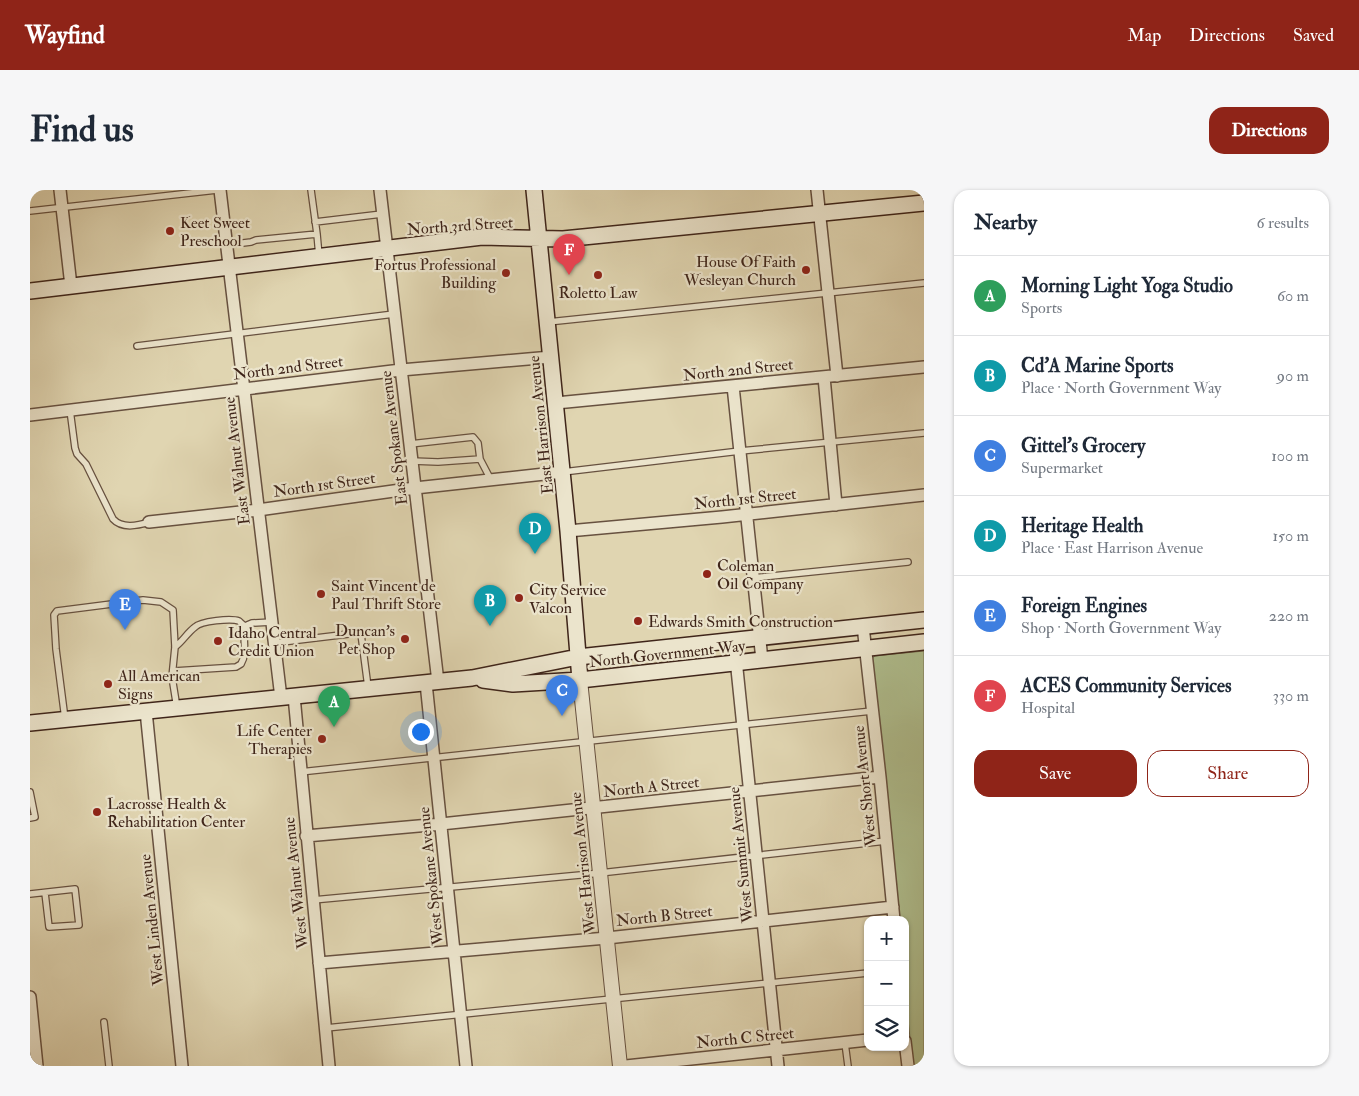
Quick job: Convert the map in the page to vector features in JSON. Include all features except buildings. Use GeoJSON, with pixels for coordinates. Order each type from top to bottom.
{"type":"FeatureCollection","features":[{"type":"Feature","properties":{"kind":"main road","name":"East Harrison Avenue"},"geometry":{"type":"LineString","coordinates":[[534,190],[563,472],[578,657]]}},
{"type":"Feature","properties":{"kind":"main road","name":"North 3rd Street"},"geometry":{"type":"LineString","coordinates":[[30,291],[482,237],[563,239],[924,203]]}},
{"type":"Feature","properties":{"kind":"main road","name":"North Government Way"},"geometry":{"type":"LineString","coordinates":[[30,723],[472,678],[578,657],[924,620]]}},
{"type":"Feature","properties":{"kind":"main road","name":"North Government Way"},"geometry":{"type":"LineString","coordinates":[[472,678],[513,684],[580,680],[924,642]]}},
{"type":"Feature","properties":{"kind":"main road","name":"West Harrison Avenue"},"geometry":{"type":"LineString","coordinates":[[578,657],[580,680]]}},
{"type":"Feature","properties":{"kind":"street"},"geometry":{"type":"LineString","coordinates":[[60,190],[71,286]]}},
{"type":"Feature","properties":{"kind":"street","name":"East Walnut Avenue"},"geometry":{"type":"LineString","coordinates":[[218,190],[230,267],[274,643],[287,697]]}},
{"type":"Feature","properties":{"kind":"street","name":"East Spokane Avenue"},"geometry":{"type":"LineString","coordinates":[[380,190],[415,488],[432,682]]}},
{"type":"Feature","properties":{"kind":"street"},"geometry":{"type":"LineString","coordinates":[[817,190],[837,376]]}},
{"type":"Feature","properties":{"kind":"street","name":"North 2nd Street"},"geometry":{"type":"LineString","coordinates":[[30,415],[401,370],[551,357]]}},
{"type":"Feature","properties":{"kind":"street","name":"North 2nd Street"},"geometry":{"type":"LineString","coordinates":[[556,404],[924,367]]}},
{"type":"Feature","properties":{"kind":"street"},"geometry":{"type":"LineString","coordinates":[[824,377],[836,504]]}},
{"type":"Feature","properties":{"kind":"street"},"geometry":{"type":"LineString","coordinates":[[732,386],[762,660]]}},
{"type":"Feature","properties":{"kind":"street","name":"North 1st Street"},"geometry":{"type":"LineString","coordinates":[[149,522],[258,510],[415,488],[563,472]]}},
{"type":"Feature","properties":{"kind":"street","name":"North 1st Street"},"geometry":{"type":"LineString","coordinates":[[568,531],[746,515],[924,495]]}},
{"type":"Feature","properties":{"kind":"street"},"geometry":{"type":"LineString","coordinates":[[863,626],[865,648]]}},
{"type":"Feature","properties":{"kind":"street","name":"West Summit Avenue"},"geometry":{"type":"LineString","coordinates":[[734,640],[778,1066]]}},
{"type":"Feature","properties":{"kind":"street","name":"West Short Avenue"},"geometry":{"type":"LineString","coordinates":[[865,648],[894,916]]}},
{"type":"Feature","properties":{"kind":"street","name":"West Harrison Avenue"},"geometry":{"type":"LineString","coordinates":[[580,680],[620,1066]]}},
{"type":"Feature","properties":{"kind":"street","name":"West Spokane Avenue"},"geometry":{"type":"LineString","coordinates":[[432,682],[435,758],[466,1066]]}},
{"type":"Feature","properties":{"kind":"street","name":"West Walnut Avenue"},"geometry":{"type":"LineString","coordinates":[[287,697],[300,772],[329,1066]]}},
{"type":"Feature","properties":{"kind":"street","name":"West Linden Avenue"},"geometry":{"type":"LineString","coordinates":[[146,711],[182,1066]]}},
{"type":"Feature","properties":{"kind":"street","name":"North A Street"},"geometry":{"type":"LineString","coordinates":[[306,836],[441,824],[880,777]]}},
{"type":"Feature","properties":{"kind":"street","name":"North B Street"},"geometry":{"type":"LineString","coordinates":[[319,964],[607,938],[893,907]]}},
{"type":"Feature","properties":{"kind":"street"},"geometry":{"type":"LineString","coordinates":[[30,997],[37,1066]]}},
{"type":"Feature","properties":{"kind":"street","name":"North C Street"},"geometry":{"type":"LineString","coordinates":[[626,1066],[700,1062],[777,1050],[864,1040]]}},
{"type":"Feature","properties":{"kind":"street"},"geometry":{"type":"LineString","coordinates":[[906,1051],[908,1066]]}},
{"type":"Feature","properties":{"kind":"lane"},"geometry":{"type":"LineString","coordinates":[[30,211],[218,190]]}},
{"type":"Feature","properties":{"kind":"lane"},"geometry":{"type":"LineString","coordinates":[[311,190],[319,256]]}},
{"type":"Feature","properties":{"kind":"lane"},"geometry":{"type":"LineString","coordinates":[[315,222],[382,214]]}},
{"type":"Feature","properties":{"kind":"lane"},"geometry":{"type":"LineString","coordinates":[[227,245],[317,234]]}},
{"type":"Feature","properties":{"kind":"lane"},"geometry":{"type":"LineString","coordinates":[[548,322],[924,283]]}},
{"type":"Feature","properties":{"kind":"lane"},"geometry":{"type":"LineString","coordinates":[[137,346],[394,314]]}},
{"type":"Feature","properties":{"kind":"lane"},"geometry":{"type":"LineString","coordinates":[[70,410],[77,454],[86,464],[113,519],[122,526],[135,526],[149,522]]}},
{"type":"Feature","properties":{"kind":"lane"},"geometry":{"type":"LineString","coordinates":[[563,472],[740,451],[924,433]]}},
{"type":"Feature","properties":{"kind":"lane"},"geometry":{"type":"LineString","coordinates":[[410,444],[473,437],[478,443],[480,459],[491,480]]}},
{"type":"Feature","properties":{"kind":"lane"},"geometry":{"type":"LineString","coordinates":[[412,461],[438,462],[480,459]]}},
{"type":"Feature","properties":{"kind":"lane"},"geometry":{"type":"LineString","coordinates":[[753,578],[908,562]]}},
{"type":"Feature","properties":{"kind":"lane"},"geometry":{"type":"LineString","coordinates":[[65,719],[53,625],[54,615],[57,611],[143,600],[161,602],[173,610],[175,647],[173,686],[178,708]]}},
{"type":"Feature","properties":{"kind":"lane"},"geometry":{"type":"LineString","coordinates":[[175,647],[182,642],[196,625],[206,622],[238,621],[245,626]]}},
{"type":"Feature","properties":{"kind":"lane"},"geometry":{"type":"LineString","coordinates":[[245,626],[252,623],[272,622]]}},
{"type":"Feature","properties":{"kind":"lane"},"geometry":{"type":"LineString","coordinates":[[174,671],[236,667],[241,664],[245,653],[243,635],[245,626]]}},
{"type":"Feature","properties":{"kind":"lane"},"geometry":{"type":"LineString","coordinates":[[274,643],[361,634],[368,689]]}},
{"type":"Feature","properties":{"kind":"lane"},"geometry":{"type":"LineString","coordinates":[[300,772],[872,711]]}},
{"type":"Feature","properties":{"kind":"lane"},"geometry":{"type":"LineString","coordinates":[[30,792],[35,817],[30,818]]}},
{"type":"Feature","properties":{"kind":"lane"},"geometry":{"type":"LineString","coordinates":[[313,900],[600,873],[886,841]]}},
{"type":"Feature","properties":{"kind":"lane"},"geometry":{"type":"LineString","coordinates":[[30,894],[75,889],[79,925],[49,927],[45,893]]}},
{"type":"Feature","properties":{"kind":"lane"},"geometry":{"type":"LineString","coordinates":[[326,1028],[864,973]]}},
{"type":"Feature","properties":{"kind":"lane"},"geometry":{"type":"LineString","coordinates":[[104,1022],[109,1066]]}},
{"type":"Feature","properties":{"kind":"lane"},"geometry":{"type":"LineString","coordinates":[[845,1042],[848,1066]]}},
{"type":"Feature","properties":{"kind":"green space"},"geometry":{"type":"Polygon","coordinates":[[[924,651],[924,1066],[913,1066],[909,1028],[909,916],[898,916],[872,658],[875,656],[924,651]]]}},
{"type":"Feature","properties":{"kind":"place","name":"Keet Sweet Preschool"},"geometry":{"type":"Point","coordinates":[170,231]}},
{"type":"Feature","properties":{"kind":"place","name":"House Of Faith Wesleyan Church"},"geometry":{"type":"Point","coordinates":[806,270]}},
{"type":"Feature","properties":{"kind":"place","name":"Fortus Professional Building"},"geometry":{"type":"Point","coordinates":[506,273]}},
{"type":"Feature","properties":{"kind":"place","name":"ACES Community Services"},"geometry":{"type":"Point","coordinates":[569,275]}},
{"type":"Feature","properties":{"kind":"place","name":"Roletto Law"},"geometry":{"type":"Point","coordinates":[598,275]}},
{"type":"Feature","properties":{"kind":"place","name":"Heritage Health"},"geometry":{"type":"Point","coordinates":[535,554]}},
{"type":"Feature","properties":{"kind":"place","name":"Coleman Oil Company"},"geometry":{"type":"Point","coordinates":[707,574]}},
{"type":"Feature","properties":{"kind":"place","name":"Saint Vincent de Paul Thrift Store"},"geometry":{"type":"Point","coordinates":[321,594]}},
{"type":"Feature","properties":{"kind":"place","name":"City Service Valcon"},"geometry":{"type":"Point","coordinates":[519,598]}},
{"type":"Feature","properties":{"kind":"place","name":"Edwards Smith Construction"},"geometry":{"type":"Point","coordinates":[638,621]}},
{"type":"Feature","properties":{"kind":"place","name":"Cd'A Marine Sports"},"geometry":{"type":"Point","coordinates":[490,626]}},
{"type":"Feature","properties":{"kind":"place","name":"Foreign Engines"},"geometry":{"type":"Point","coordinates":[125,630]}},
{"type":"Feature","properties":{"kind":"place","name":"Duncan's Pet Shop"},"geometry":{"type":"Point","coordinates":[405,639]}},
{"type":"Feature","properties":{"kind":"place","name":"Idaho Central Credit Union"},"geometry":{"type":"Point","coordinates":[218,641]}},
{"type":"Feature","properties":{"kind":"place","name":"All American Signs"},"geometry":{"type":"Point","coordinates":[108,684]}},
{"type":"Feature","properties":{"kind":"place","name":"Gittel's Grocery"},"geometry":{"type":"Point","coordinates":[562,716]}},
{"type":"Feature","properties":{"kind":"place","name":"Morning Light Yoga Studio"},"geometry":{"type":"Point","coordinates":[334,727]}},
{"type":"Feature","properties":{"kind":"place","name":"Life Center Therapies"},"geometry":{"type":"Point","coordinates":[322,739]}},
{"type":"Feature","properties":{"kind":"place","name":"Lacrosse Health & Rehabilitation Center"},"geometry":{"type":"Point","coordinates":[97,812]}}]}
